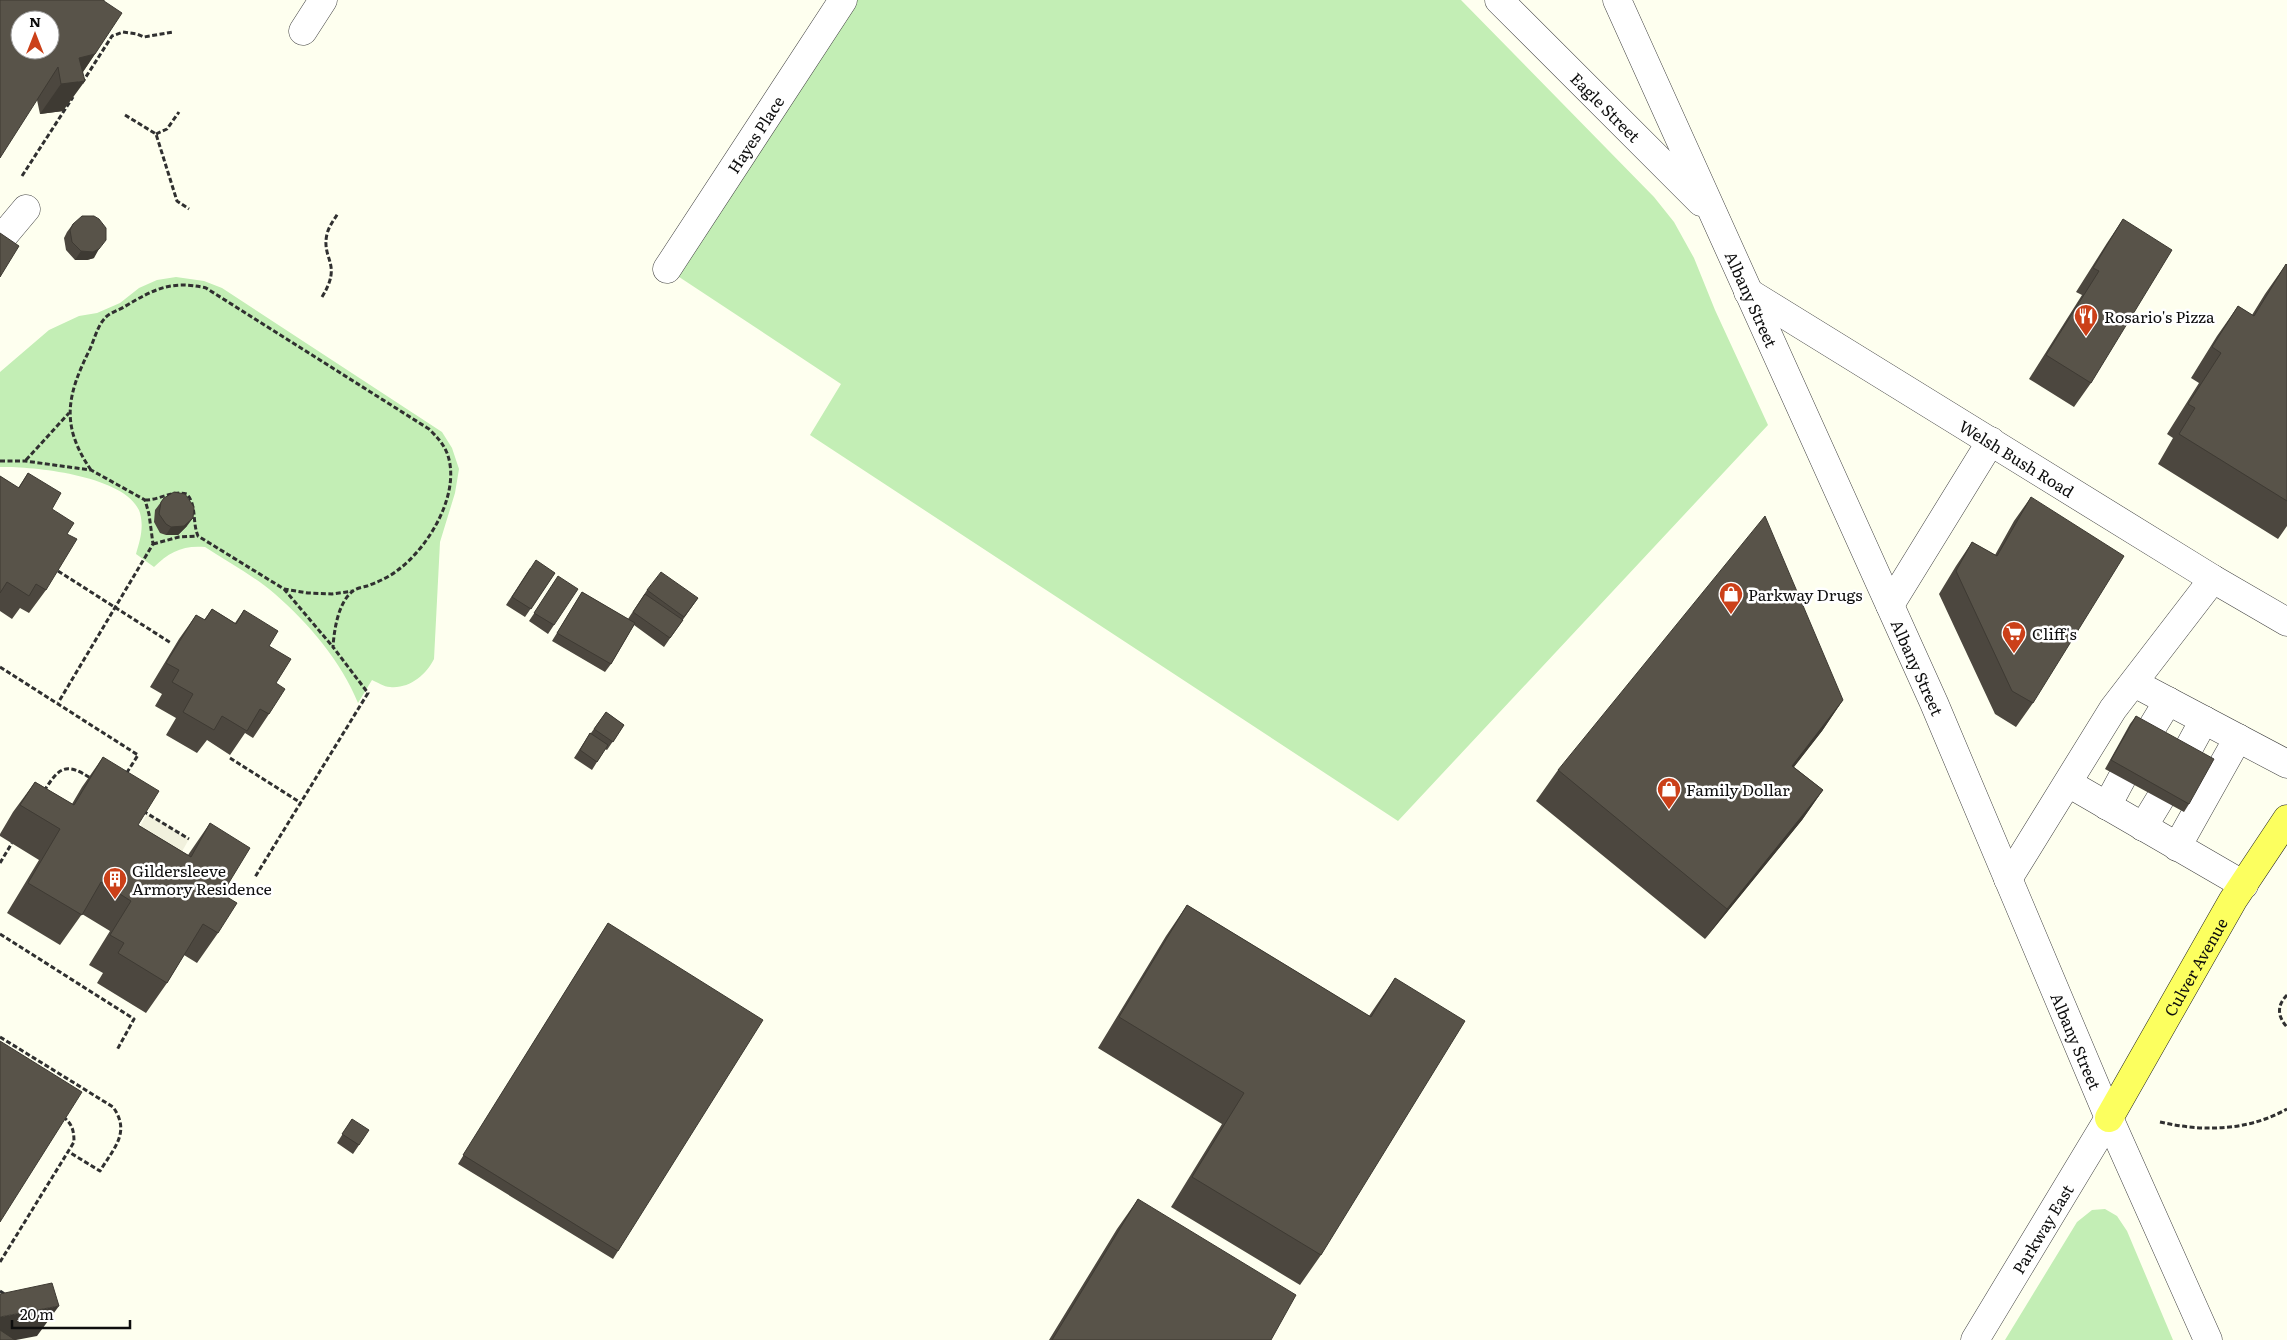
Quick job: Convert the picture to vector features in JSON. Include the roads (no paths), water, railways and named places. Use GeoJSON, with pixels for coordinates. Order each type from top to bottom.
{"type":"FeatureCollection","features":[{"type":"Feature","properties":{"kind":"main road","name":"Culver Avenue"},"geometry":{"type":"LineString","coordinates":[[2109,1118],[2244,885],[2287,819]]}},
{"type":"Feature","properties":{"kind":"street"},"geometry":{"type":"LineString","coordinates":[[304,31],[323,0]]}},
{"type":"Feature","properties":{"kind":"street","name":"Hayes Place"},"geometry":{"type":"LineString","coordinates":[[667,269],[843,0]]}},
{"type":"Feature","properties":{"kind":"street","name":"Eagle Street"},"geometry":{"type":"LineString","coordinates":[[1498,0],[1713,214]]}},
{"type":"Feature","properties":{"kind":"street","name":"Albany Street"},"geometry":{"type":"LineString","coordinates":[[1617,0],[1934,703],[2109,1118],[2208,1340]]}},
{"type":"Feature","properties":{"kind":"street"},"geometry":{"type":"LineString","coordinates":[[0,240],[26,208]]}},
{"type":"Feature","properties":{"kind":"street","name":"Welsh Bush Road"},"geometry":{"type":"LineString","coordinates":[[1748,292],[2213,579],[2287,622]]}},
{"type":"Feature","properties":{"kind":"street"},"geometry":{"type":"LineString","coordinates":[[1890,606],[1990,441]]}},
{"type":"Feature","properties":{"kind":"street"},"geometry":{"type":"LineString","coordinates":[[2008,879],[2114,709],[2213,579]]}},
{"type":"Feature","properties":{"kind":"street"},"geometry":{"type":"LineString","coordinates":[[2134,683],[2287,764]]}},
{"type":"Feature","properties":{"kind":"street"},"geometry":{"type":"LineString","coordinates":[[2148,734],[2168,701]]}},
{"type":"Feature","properties":{"kind":"street"},"geometry":{"type":"LineString","coordinates":[[2185,755],[2204,720]]}},
{"type":"Feature","properties":{"kind":"street"},"geometry":{"type":"LineString","coordinates":[[2177,846],[2238,738]]}},
{"type":"Feature","properties":{"kind":"street"},"geometry":{"type":"LineString","coordinates":[[2107,806],[2122,778]]}},
{"type":"Feature","properties":{"kind":"street"},"geometry":{"type":"LineString","coordinates":[[2068,783],[2244,885]]}},
{"type":"Feature","properties":{"kind":"street"},"geometry":{"type":"LineString","coordinates":[[2143,827],[2160,799]]}},
{"type":"Feature","properties":{"kind":"street","name":"Parkway East"},"geometry":{"type":"LineString","coordinates":[[1975,1340],[2109,1118]]}},
{"type":"Feature","properties":{"kind":"place","name":"Rosario's Pizza"},"geometry":{"type":"Point","coordinates":[2086,337]}},
{"type":"Feature","properties":{"kind":"place","name":"Parkway Drugs"},"geometry":{"type":"Point","coordinates":[1731,615]}},
{"type":"Feature","properties":{"kind":"place","name":"Cliff's"},"geometry":{"type":"Point","coordinates":[2014,654]}},
{"type":"Feature","properties":{"kind":"place","name":"Family Dollar"},"geometry":{"type":"Point","coordinates":[1669,810]}},
{"type":"Feature","properties":{"kind":"place","name":"Gildersleeve Armory Residence"},"geometry":{"type":"Point","coordinates":[115,900]}}]}
